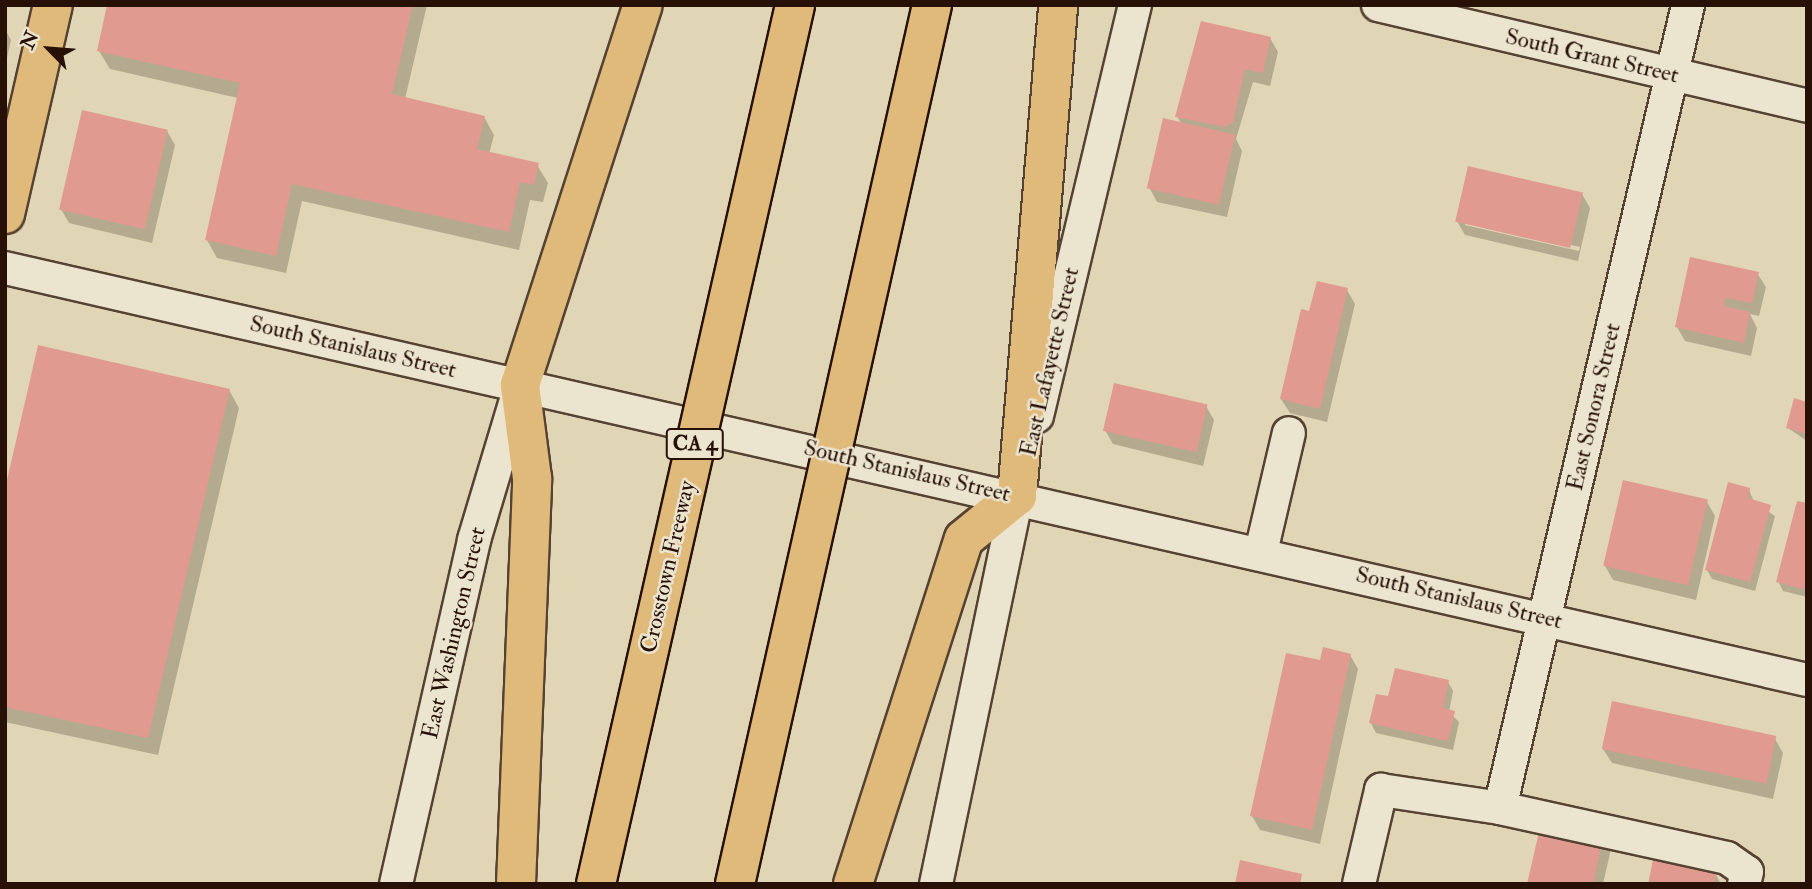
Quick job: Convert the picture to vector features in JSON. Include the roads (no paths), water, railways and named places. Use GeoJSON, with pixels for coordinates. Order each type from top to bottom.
{"type":"FeatureCollection","features":[{"type":"Feature","properties":{"kind":"main road"},"geometry":{"type":"LineString","coordinates":[[5,214],[53,5]]}},
{"type":"Feature","properties":{"kind":"main road"},"geometry":{"type":"LineString","coordinates":[[516,884],[525,735],[532,478],[520,385],[643,5]]}},
{"type":"Feature","properties":{"kind":"main road","name":"Crosstown Freeway"},"geometry":{"type":"LineString","coordinates":[[596,884],[795,5]]}},
{"type":"Feature","properties":{"kind":"main road"},"geometry":{"type":"LineString","coordinates":[[734,884],[932,5]]}},
{"type":"Feature","properties":{"kind":"main road"},"geometry":{"type":"LineString","coordinates":[[853,884],[892,772],[964,539],[1017,496],[1058,5]]}},
{"type":"Feature","properties":{"kind":"street","name":"East Lafayette Street"},"geometry":{"type":"LineString","coordinates":[[936,884],[1017,496],[1135,5]]}},
{"type":"Feature","properties":{"kind":"street","name":"South Grant Street"},"geometry":{"type":"LineString","coordinates":[[1378,5],[1807,106]]}},
{"type":"Feature","properties":{"kind":"street","name":"East Sonora Street"},"geometry":{"type":"LineString","coordinates":[[1500,808],[1688,5]]}},
{"type":"Feature","properties":{"kind":"street","name":"South Stanislaus Street"},"geometry":{"type":"LineString","coordinates":[[5,268],[1017,496],[1807,680]]}},
{"type":"Feature","properties":{"kind":"street","name":"East Washington Street"},"geometry":{"type":"LineString","coordinates":[[396,884],[474,540],[520,385]]}},
{"type":"Feature","properties":{"kind":"street"},"geometry":{"type":"LineString","coordinates":[[1261,552],[1289,433]]}},
{"type":"Feature","properties":{"kind":"street"},"geometry":{"type":"LineString","coordinates":[[1359,884],[1381,790],[1500,808],[1727,858],[1747,872],[1744,884]]}}]}
